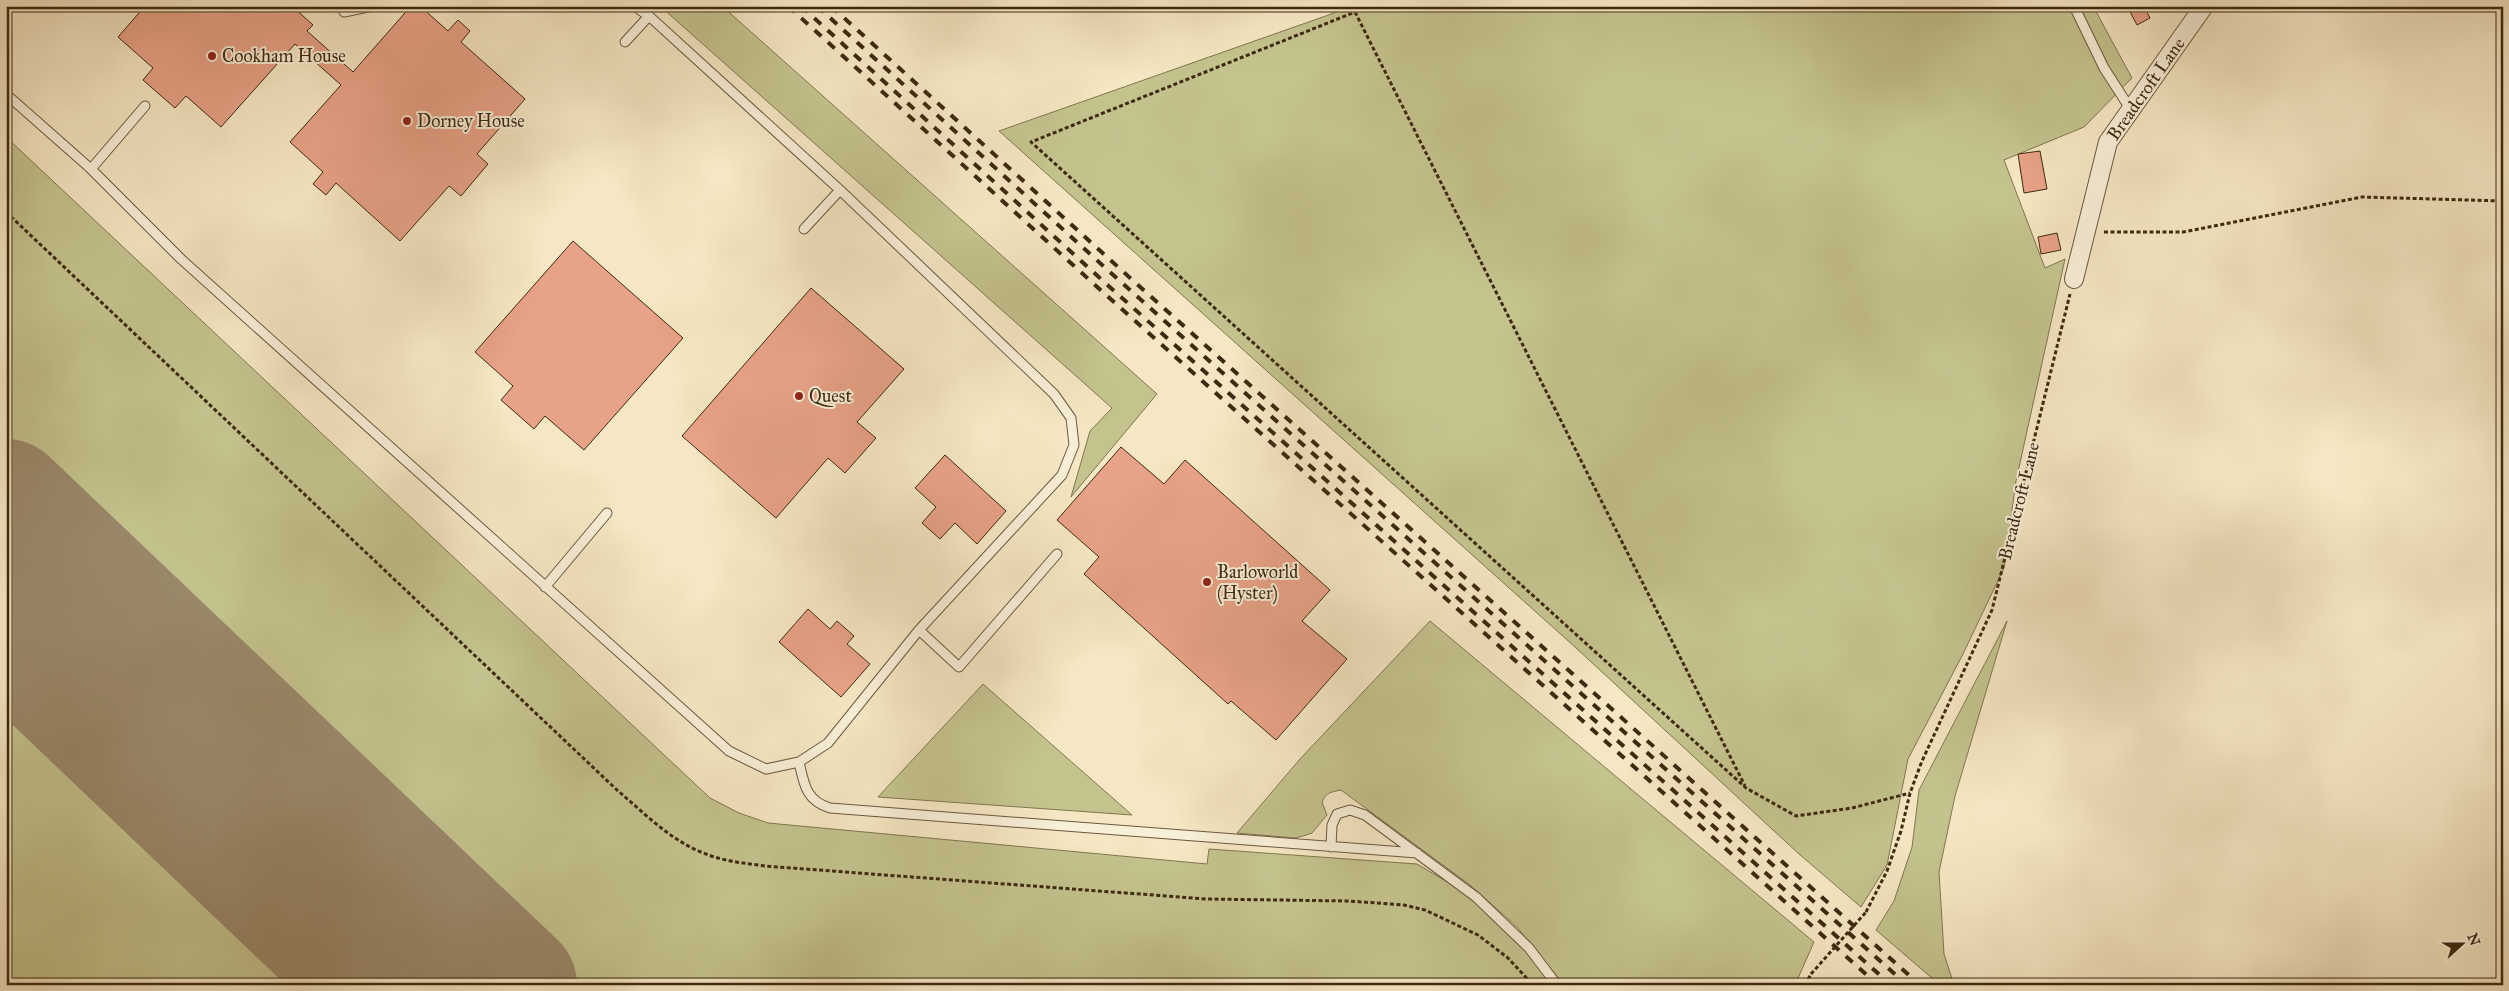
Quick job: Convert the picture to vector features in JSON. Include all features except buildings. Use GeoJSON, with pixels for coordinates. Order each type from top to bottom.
{"type":"FeatureCollection","features":[{"type":"Feature","properties":{"kind":"street","name":"Breadcroft Lane"},"geometry":{"type":"LineString","coordinates":[[2074,279],[2108,142],[2204,6]]}},
{"type":"Feature","properties":{"kind":"lane"},"geometry":{"type":"LineString","coordinates":[[344,12],[373,6]]}},
{"type":"Feature","properties":{"kind":"lane"},"geometry":{"type":"LineString","coordinates":[[6,94],[91,169],[181,259],[729,751],[766,769],[799,762],[828,743],[919,630],[1062,475],[1074,445],[1071,418],[1054,394],[840,190],[649,16],[634,6]]}},
{"type":"Feature","properties":{"kind":"lane"},"geometry":{"type":"LineString","coordinates":[[2074,6],[2104,68],[2130,110]]}},
{"type":"Feature","properties":{"kind":"lane"},"geometry":{"type":"LineString","coordinates":[[625,42],[649,16]]}},
{"type":"Feature","properties":{"kind":"lane"},"geometry":{"type":"LineString","coordinates":[[91,169],[145,106]]}},
{"type":"Feature","properties":{"kind":"lane"},"geometry":{"type":"LineString","coordinates":[[804,229],[840,190]]}},
{"type":"Feature","properties":{"kind":"lane"},"geometry":{"type":"LineString","coordinates":[[545,587],[607,513]]}},
{"type":"Feature","properties":{"kind":"lane"},"geometry":{"type":"LineString","coordinates":[[919,630],[958,667],[1057,554]]}},
{"type":"Feature","properties":{"kind":"lane"},"geometry":{"type":"LineString","coordinates":[[799,762],[809,795],[817,804],[830,808],[1417,853]]}},
{"type":"Feature","properties":{"kind":"lane"},"geometry":{"type":"LineString","coordinates":[[1331,847],[1333,819],[1342,811],[1350,810],[1365,815],[1469,892],[1513,932],[1541,962],[1557,985]]}},
{"type":"Feature","properties":{"kind":"path"},"geometry":{"type":"LineString","coordinates":[[1360,6],[1361,9],[1356,12],[1031,142],[1746,788],[1796,816],[1852,808],[1910,793]]}},
{"type":"Feature","properties":{"kind":"path"},"geometry":{"type":"LineString","coordinates":[[1356,12],[1746,788]]}},
{"type":"Feature","properties":{"kind":"path"},"geometry":{"type":"LineString","coordinates":[[2086,232],[2183,232],[2362,197],[2503,202]]}},
{"type":"Feature","properties":{"kind":"path"},"geometry":{"type":"LineString","coordinates":[[6,212],[617,790],[675,838],[700,852],[729,861],[794,868],[1206,899],[1349,901],[1404,905],[1425,910],[1478,936],[1508,958],[1532,985]]}},
{"type":"Feature","properties":{"kind":"path","name":"Breadcroft Lane"},"geometry":{"type":"LineString","coordinates":[[1805,985],[1811,974],[1866,912],[1887,871],[1901,832],[1910,793],[1922,761],[1992,610],[2074,279]]}},
{"type":"Feature","properties":{"kind":"shaded area"},"geometry":{"type":"Polygon","coordinates":[[[660,6],[722,6],[1157,394],[1071,497],[1090,431],[1112,408],[660,6]]]}},
{"type":"Feature","properties":{"kind":"shaded area"},"geometry":{"type":"Polygon","coordinates":[[[1354,6],[2093,6],[2132,78],[2084,127],[2004,160],[2045,268],[2065,259],[2016,481],[2004,568],[1963,654],[1908,759],[1887,865],[1861,907],[1799,854],[1575,647],[999,131],[1354,6]]]}},
{"type":"Feature","properties":{"kind":"shaded area"},"geometry":{"type":"Polygon","coordinates":[[[6,137],[710,798],[739,813],[768,823],[1207,864],[1209,849],[1417,864],[1451,884],[1476,903],[1524,949],[1552,985],[6,985],[6,137]]]}},
{"type":"Feature","properties":{"kind":"shaded area"},"geometry":{"type":"Polygon","coordinates":[[[1430,621],[1814,942],[1795,985],[1564,985],[1517,927],[1470,885],[1341,790],[1325,796],[1322,802],[1327,815],[1312,833],[1295,838],[1237,833],[1300,759],[1430,621]]]}},
{"type":"Feature","properties":{"kind":"shaded area"},"geometry":{"type":"Polygon","coordinates":[[[2007,621],[1955,796],[1939,872],[1944,954],[1954,985],[1940,985],[1876,930],[1894,901],[1912,847],[1919,790],[2007,621]]]}},
{"type":"Feature","properties":{"kind":"shaded area"},"geometry":{"type":"Polygon","coordinates":[[[983,684],[1132,815],[878,797],[983,684]]]}},
{"type":"Feature","properties":{"kind":"runway"},"geometry":{"type":"LineString","coordinates":[[6,501],[515,985]]}},
{"type":"Feature","properties":{"kind":"runway"},"geometry":{"type":"LineString","coordinates":[[6,633],[357,967]]}},
{"type":"Feature","properties":{"kind":"railway"},"geometry":{"type":"LineString","coordinates":[[788,6],[1095,285],[1878,985]]}},
{"type":"Feature","properties":{"kind":"railway"},"geometry":{"type":"LineString","coordinates":[[801,6],[1102,280],[1891,985]]}},
{"type":"Feature","properties":{"kind":"railway"},"geometry":{"type":"LineString","coordinates":[[817,6],[1111,273],[1907,985]]}},
{"type":"Feature","properties":{"kind":"railway"},"geometry":{"type":"LineString","coordinates":[[831,6],[1118,267],[1920,985]]}},
{"type":"Feature","properties":{"kind":"place","name":"Cookham House"},"geometry":{"type":"Point","coordinates":[212,56]}},
{"type":"Feature","properties":{"kind":"place","name":"Dorney House"},"geometry":{"type":"Point","coordinates":[407,121]}},
{"type":"Feature","properties":{"kind":"place","name":"Quest"},"geometry":{"type":"Point","coordinates":[799,396]}},
{"type":"Feature","properties":{"kind":"place","name":"Barloworld (Hyster)"},"geometry":{"type":"Point","coordinates":[1207,582]}}]}
